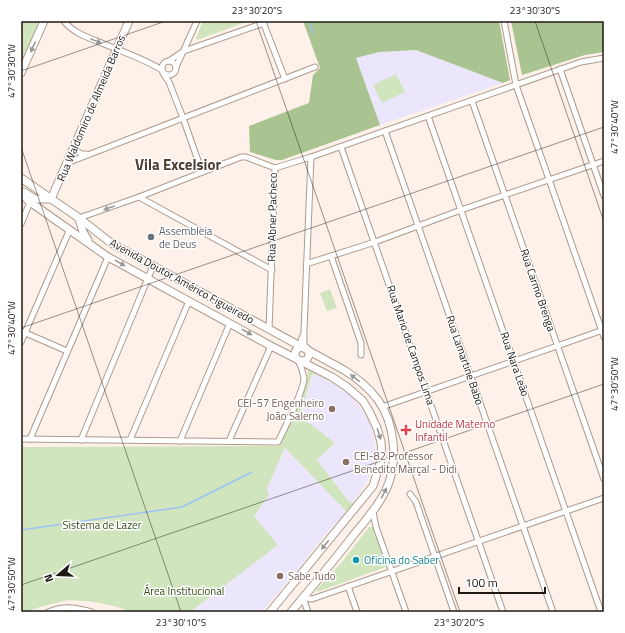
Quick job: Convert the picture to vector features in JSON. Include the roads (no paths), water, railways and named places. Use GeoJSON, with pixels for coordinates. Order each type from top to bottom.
{"type":"FeatureCollection","features":[{"type":"Feature","properties":{"kind":"main road"},"geometry":{"type":"LineString","coordinates":[[21,73],[44,21]]}},
{"type":"Feature","properties":{"kind":"main road","name":"Rua Waldomiro de Almeida Barros"},"geometry":{"type":"LineString","coordinates":[[53,199],[75,143],[129,21]]}},
{"type":"Feature","properties":{"kind":"main road","name":"Avenida Doutor Américo Figueiredo"},"geometry":{"type":"LineString","coordinates":[[21,178],[53,199],[111,243],[355,377],[364,385],[382,407],[392,439],[394,457],[391,476],[385,491],[373,512],[291,612]]}},
{"type":"Feature","properties":{"kind":"main road"},"geometry":{"type":"LineString","coordinates":[[21,189],[35,198],[53,199]]}},
{"type":"Feature","properties":{"kind":"main road","name":"Avenida Doutor Américo Figueiredo"},"geometry":{"type":"LineString","coordinates":[[21,194],[30,202],[108,256],[271,346],[337,380],[362,401],[369,411],[377,428],[381,442],[382,457],[373,486],[270,612]]}},
{"type":"Feature","properties":{"kind":"main road"},"geometry":{"type":"LineString","coordinates":[[79,218],[83,232],[92,245]]}},
{"type":"Feature","properties":{"kind":"main road"},"geometry":{"type":"LineString","coordinates":[[297,346],[296,353],[299,360],[306,360],[308,357],[307,350]]}},
{"type":"Feature","properties":{"kind":"main road"},"geometry":{"type":"LineString","coordinates":[[362,401],[370,407],[376,409],[382,407]]}},
{"type":"Feature","properties":{"kind":"street"},"geometry":{"type":"LineString","coordinates":[[64,21],[78,34],[151,63],[169,75],[173,73]]}},
{"type":"Feature","properties":{"kind":"street"},"geometry":{"type":"LineString","coordinates":[[172,91],[171,77],[197,21]]}},
{"type":"Feature","properties":{"kind":"street"},"geometry":{"type":"LineString","coordinates":[[504,21],[516,85],[603,330],[604,337]]}},
{"type":"Feature","properties":{"kind":"street"},"geometry":{"type":"LineString","coordinates":[[202,172],[183,118],[163,71],[163,64],[184,51],[263,22],[285,79]]}},
{"type":"Feature","properties":{"kind":"street"},"geometry":{"type":"LineString","coordinates":[[275,168],[311,157],[560,69],[582,62],[604,58]]}},
{"type":"Feature","properties":{"kind":"street"},"geometry":{"type":"LineString","coordinates":[[168,61],[174,64],[176,68]]}},
{"type":"Feature","properties":{"kind":"street"},"geometry":{"type":"LineString","coordinates":[[67,163],[87,154],[316,67]]}},
{"type":"Feature","properties":{"kind":"street"},"geometry":{"type":"LineString","coordinates":[[560,69],[604,196]]}},
{"type":"Feature","properties":{"kind":"street","name":"Rua Carmo Brenga"},"geometry":{"type":"LineString","coordinates":[[472,101],[604,479]]}},
{"type":"Feature","properties":{"kind":"street","name":"Rua Nara Leão"},"geometry":{"type":"LineString","coordinates":[[428,116],[602,612]]}},
{"type":"Feature","properties":{"kind":"street","name":"Rua Lamartine Babo"},"geometry":{"type":"LineString","coordinates":[[385,131],[553,612]]}},
{"type":"Feature","properties":{"kind":"street"},"geometry":{"type":"LineString","coordinates":[[75,143],[77,151],[81,154],[87,154]]}},
{"type":"Feature","properties":{"kind":"street","name":"Rua Mario de Campos Lima"},"geometry":{"type":"LineString","coordinates":[[341,146],[376,242],[503,612]]}},
{"type":"Feature","properties":{"kind":"street","name":"Rua Abner Pacheco"},"geometry":{"type":"LineString","coordinates":[[79,218],[139,197],[240,157],[246,157],[275,168],[269,329]]}},
{"type":"Feature","properties":{"kind":"street"},"geometry":{"type":"LineString","coordinates":[[307,350],[304,344],[304,330],[311,157]]}},
{"type":"Feature","properties":{"kind":"street"},"geometry":{"type":"LineString","coordinates":[[306,264],[376,242],[418,225],[505,194],[604,161]]}},
{"type":"Feature","properties":{"kind":"street"},"geometry":{"type":"LineString","coordinates":[[139,197],[272,270]]}},
{"type":"Feature","properties":{"kind":"street"},"geometry":{"type":"LineString","coordinates":[[21,224],[30,202]]}},
{"type":"Feature","properties":{"kind":"street"},"geometry":{"type":"LineString","coordinates":[[21,342],[23,332],[70,229]]}},
{"type":"Feature","properties":{"kind":"street"},"geometry":{"type":"LineString","coordinates":[[30,439],[108,256]]}},
{"type":"Feature","properties":{"kind":"street"},"geometry":{"type":"LineString","coordinates":[[331,256],[361,343],[362,355]]}},
{"type":"Feature","properties":{"kind":"street"},"geometry":{"type":"LineString","coordinates":[[81,440],[153,266]]}},
{"type":"Feature","properties":{"kind":"street"},"geometry":{"type":"LineString","coordinates":[[130,440],[189,301]]}},
{"type":"Feature","properties":{"kind":"street"},"geometry":{"type":"LineString","coordinates":[[180,441],[230,323]]}},
{"type":"Feature","properties":{"kind":"street"},"geometry":{"type":"LineString","coordinates":[[297,346],[304,330]]}},
{"type":"Feature","properties":{"kind":"street"},"geometry":{"type":"LineString","coordinates":[[382,407],[603,330]]}},
{"type":"Feature","properties":{"kind":"street"},"geometry":{"type":"LineString","coordinates":[[23,332],[67,351]]}},
{"type":"Feature","properties":{"kind":"street"},"geometry":{"type":"LineString","coordinates":[[229,441],[271,346]]}},
{"type":"Feature","properties":{"kind":"street"},"geometry":{"type":"LineString","coordinates":[[21,439],[278,442],[303,384],[304,379],[299,360]]}},
{"type":"Feature","properties":{"kind":"street"},"geometry":{"type":"LineString","coordinates":[[410,494],[416,502],[454,612]]}},
{"type":"Feature","properties":{"kind":"street"},"geometry":{"type":"LineString","coordinates":[[308,612],[303,598],[312,599],[604,498]]}},
{"type":"Feature","properties":{"kind":"street"},"geometry":{"type":"LineString","coordinates":[[373,512],[376,527],[406,612]]}},
{"type":"Feature","properties":{"kind":"street"},"geometry":{"type":"LineString","coordinates":[[361,526],[370,522],[376,527]]}},
{"type":"Feature","properties":{"kind":"street"},"geometry":{"type":"LineString","coordinates":[[348,586],[357,612]]}},
{"type":"Feature","properties":{"kind":"street"},"geometry":{"type":"LineString","coordinates":[[48,612],[78,607],[92,612]]}},
{"type":"Feature","properties":{"kind":"waterway"},"geometry":{"type":"LineString","coordinates":[[309,21],[313,33]]}},
{"type":"Feature","properties":{"kind":"waterway"},"geometry":{"type":"LineString","coordinates":[[21,530],[182,507],[252,472]]}},
{"type":"Feature","properties":{"kind":"place","name":"Assembleia de Deus"},"geometry":{"type":"Point","coordinates":[151,237]}},
{"type":"Feature","properties":{"kind":"place","name":"CEI-57 Engenheiro João Salerno"},"geometry":{"type":"Point","coordinates":[332,409]}},
{"type":"Feature","properties":{"kind":"place","name":"Unidade Materno Infantil"},"geometry":{"type":"Point","coordinates":[406,430]}},
{"type":"Feature","properties":{"kind":"place","name":"CEI-82 Professor Benedito Marçal - Didi"},"geometry":{"type":"Point","coordinates":[346,462]}},
{"type":"Feature","properties":{"kind":"place","name":"Oficina do Saber"},"geometry":{"type":"Point","coordinates":[356,560]}},
{"type":"Feature","properties":{"kind":"place","name":"Sabe Tudo"},"geometry":{"type":"Point","coordinates":[280,576]}},
{"type":"Feature","properties":{"kind":"district","name":"Vila Excelsior"},"geometry":{"type":"Point","coordinates":[178,164]}},
{"type":"Feature","properties":{"kind":"park label","name":"Sistema de Lazer"},"geometry":{"type":"Point","coordinates":[102,525]}},
{"type":"Feature","properties":{"kind":"park label","name":"Área Institucional"},"geometry":{"type":"Point","coordinates":[184,591]}}]}
